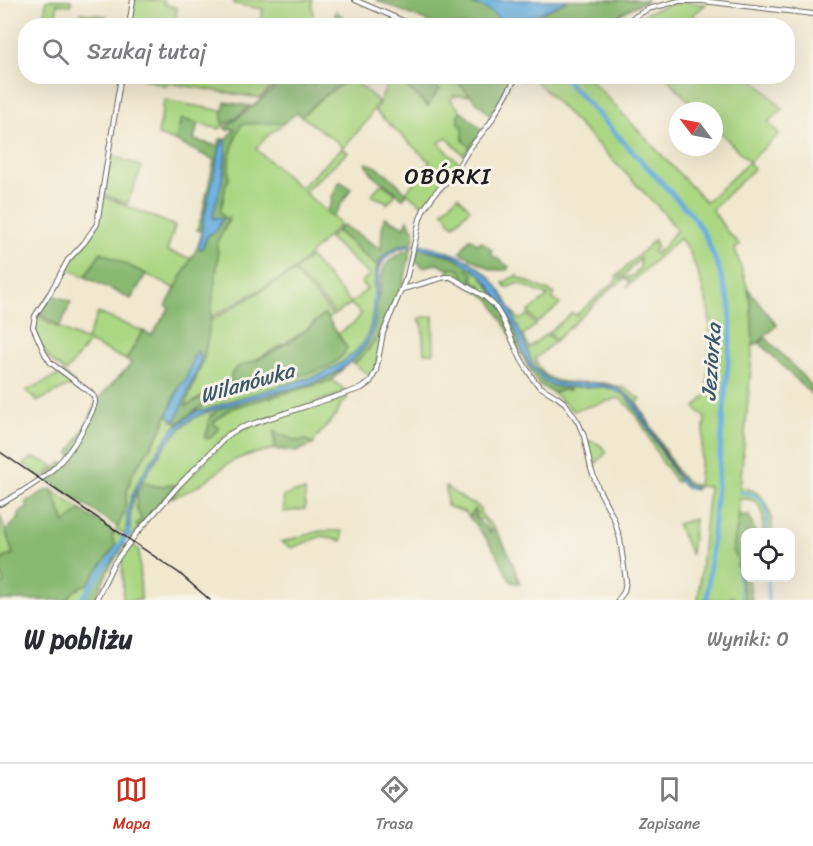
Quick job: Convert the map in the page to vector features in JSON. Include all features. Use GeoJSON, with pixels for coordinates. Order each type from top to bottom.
{"type":"FeatureCollection","features":[{"type":"Feature","properties":{"kind":"street"},"geometry":{"type":"LineString","coordinates":[[130,18],[133,0]]}},
{"type":"Feature","properties":{"kind":"street"},"geometry":{"type":"LineString","coordinates":[[355,0],[397,18]]}},
{"type":"Feature","properties":{"kind":"street"},"geometry":{"type":"LineString","coordinates":[[634,18],[650,9],[679,1],[712,2],[813,14]]}},
{"type":"Feature","properties":{"kind":"street"},"geometry":{"type":"LineString","coordinates":[[0,504],[28,488],[57,466],[69,451],[96,402],[91,393],[48,359],[33,324],[35,316],[68,260],[97,224],[120,84]]}},
{"type":"Feature","properties":{"kind":"street"},"geometry":{"type":"LineString","coordinates":[[96,600],[114,563],[131,540],[180,484],[228,435],[240,428],[362,388],[370,382],[376,371],[386,324],[407,276],[423,209],[452,176],[490,123],[512,84]]}},
{"type":"Feature","properties":{"kind":"street"},"geometry":{"type":"LineString","coordinates":[[402,289],[451,277],[485,297],[502,318],[533,379],[539,386],[562,400],[575,417],[584,436],[594,480],[614,519],[620,539],[627,581],[626,589],[618,600]]}},
{"type":"Feature","properties":{"kind":"green space"},"geometry":{"type":"Polygon","coordinates":[[[46,0],[71,0],[71,5],[57,4],[56,18],[45,18],[46,0]]]}},
{"type":"Feature","properties":{"kind":"green space"},"geometry":{"type":"Polygon","coordinates":[[[134,0],[164,0],[164,4],[177,8],[176,18],[132,18],[134,0]]]}},
{"type":"Feature","properties":{"kind":"green space"},"geometry":{"type":"Polygon","coordinates":[[[234,0],[312,0],[313,18],[261,18],[263,9],[234,4],[234,0]]]}},
{"type":"Feature","properties":{"kind":"green space"},"geometry":{"type":"Polygon","coordinates":[[[376,0],[457,0],[484,6],[500,18],[418,18],[376,0]]]}},
{"type":"Feature","properties":{"kind":"green space"},"geometry":{"type":"Polygon","coordinates":[[[568,0],[648,0],[614,18],[529,18],[568,0]]]}},
{"type":"Feature","properties":{"kind":"green space"},"geometry":{"type":"Polygon","coordinates":[[[681,2],[706,4],[693,15],[696,18],[637,18],[664,6],[681,2]]]}},
{"type":"Feature","properties":{"kind":"green space"},"geometry":{"type":"Polygon","coordinates":[[[336,11],[344,18],[335,18],[336,11]]]}},
{"type":"Feature","properties":{"kind":"green space"},"geometry":{"type":"Polygon","coordinates":[[[81,13],[107,16],[107,18],[80,18],[81,13]]]}},
{"type":"Feature","properties":{"kind":"green space"},"geometry":{"type":"Polygon","coordinates":[[[173,84],[275,84],[260,98],[173,84]]]}},
{"type":"Feature","properties":{"kind":"green space"},"geometry":{"type":"Polygon","coordinates":[[[277,84],[341,84],[301,116],[297,113],[284,123],[242,124],[237,133],[229,159],[229,179],[220,210],[224,218],[229,218],[217,243],[218,259],[208,337],[204,357],[186,406],[232,381],[231,374],[237,367],[259,359],[285,344],[325,314],[347,348],[338,360],[323,369],[308,374],[282,375],[250,384],[200,407],[177,424],[178,414],[199,366],[200,354],[197,353],[186,381],[181,384],[175,395],[160,433],[132,474],[124,513],[118,527],[46,479],[62,462],[68,467],[75,459],[69,454],[88,422],[98,399],[132,363],[126,360],[143,331],[152,335],[168,310],[166,306],[198,246],[202,249],[207,236],[217,230],[213,215],[225,172],[226,140],[234,130],[224,128],[277,84]]]}},
{"type":"Feature","properties":{"kind":"green space"},"geometry":{"type":"Polygon","coordinates":[[[341,84],[359,84],[378,101],[367,121],[344,147],[301,116],[341,84]]]}},
{"type":"Feature","properties":{"kind":"green space"},"geometry":{"type":"Polygon","coordinates":[[[388,84],[404,84],[427,106],[436,95],[416,84],[459,84],[471,95],[453,96],[451,100],[461,111],[458,115],[470,147],[464,155],[446,137],[439,143],[459,163],[424,206],[406,192],[430,162],[375,111],[388,84]]]}},
{"type":"Feature","properties":{"kind":"green space"},"geometry":{"type":"Polygon","coordinates":[[[404,84],[418,84],[422,87],[425,84],[433,84],[440,90],[428,106],[404,84]]]}},
{"type":"Feature","properties":{"kind":"green space"},"geometry":{"type":"Polygon","coordinates":[[[459,84],[508,84],[492,117],[459,84]]]}},
{"type":"Feature","properties":{"kind":"green space"},"geometry":{"type":"Polygon","coordinates":[[[539,84],[595,84],[706,202],[749,162],[754,169],[712,209],[726,230],[740,245],[735,249],[751,305],[753,345],[740,488],[755,492],[761,497],[769,509],[772,524],[772,528],[763,528],[762,513],[757,503],[753,500],[739,499],[739,515],[733,550],[739,562],[737,565],[745,600],[733,600],[734,597],[730,597],[730,600],[698,600],[709,487],[698,486],[705,418],[695,407],[706,395],[711,339],[709,312],[699,276],[689,251],[680,238],[627,287],[630,281],[624,279],[616,284],[556,340],[548,333],[572,313],[576,315],[618,279],[633,276],[640,268],[640,258],[625,275],[616,277],[654,240],[657,248],[653,251],[655,254],[663,248],[677,230],[664,213],[539,84]]]}},
{"type":"Feature","properties":{"kind":"green space"},"geometry":{"type":"Polygon","coordinates":[[[673,84],[759,84],[783,109],[768,122],[779,134],[749,162],[723,135],[723,102],[690,102],[673,84]]]}},
{"type":"Feature","properties":{"kind":"green space"},"geometry":{"type":"Polygon","coordinates":[[[164,100],[223,111],[223,125],[219,129],[181,119],[175,141],[158,135],[164,100]]]}},
{"type":"Feature","properties":{"kind":"green space"},"geometry":{"type":"Polygon","coordinates":[[[225,102],[250,106],[223,125],[225,102]]]}},
{"type":"Feature","properties":{"kind":"green space"},"geometry":{"type":"Polygon","coordinates":[[[461,111],[483,131],[470,147],[463,141],[463,127],[458,123],[458,115],[461,111]]]}},
{"type":"Feature","properties":{"kind":"green space"},"geometry":{"type":"Polygon","coordinates":[[[181,119],[198,123],[194,140],[218,146],[220,139],[224,139],[201,231],[197,230],[214,160],[175,141],[181,119]]]}},
{"type":"Feature","properties":{"kind":"green space"},"geometry":{"type":"Polygon","coordinates":[[[284,123],[266,137],[256,149],[300,188],[342,148],[348,152],[304,192],[340,225],[292,272],[210,318],[218,259],[217,243],[228,222],[220,210],[229,179],[229,159],[236,133],[242,124],[284,123]]]}},
{"type":"Feature","properties":{"kind":"green space"},"geometry":{"type":"Polygon","coordinates":[[[111,155],[142,167],[127,204],[104,194],[111,155]]]}},
{"type":"Feature","properties":{"kind":"green space"},"geometry":{"type":"Polygon","coordinates":[[[366,163],[383,171],[407,193],[403,199],[373,175],[366,163]]]}},
{"type":"Feature","properties":{"kind":"green space"},"geometry":{"type":"Polygon","coordinates":[[[340,181],[351,189],[333,217],[327,212],[340,181]]]}},
{"type":"Feature","properties":{"kind":"green space"},"geometry":{"type":"Polygon","coordinates":[[[380,185],[384,185],[396,194],[387,204],[386,201],[372,196],[380,185]]]}},
{"type":"Feature","properties":{"kind":"green space"},"geometry":{"type":"Polygon","coordinates":[[[103,196],[175,226],[167,251],[192,259],[176,289],[101,252],[85,277],[66,267],[96,229],[103,196]]]}},
{"type":"Feature","properties":{"kind":"green space"},"geometry":{"type":"Polygon","coordinates":[[[458,196],[470,209],[454,225],[442,212],[458,196]]]}},
{"type":"Feature","properties":{"kind":"green space"},"geometry":{"type":"Polygon","coordinates":[[[385,217],[405,227],[408,220],[415,234],[412,244],[391,250],[377,266],[337,231],[343,225],[381,249],[385,217]]]}},
{"type":"Feature","properties":{"kind":"green space"},"geometry":{"type":"Polygon","coordinates":[[[337,231],[377,266],[372,321],[363,343],[346,360],[319,375],[201,410],[188,417],[141,476],[131,497],[126,535],[116,529],[124,513],[132,474],[160,433],[169,412],[177,424],[200,407],[250,384],[282,375],[293,376],[308,373],[329,366],[338,360],[347,348],[338,334],[355,322],[361,314],[351,304],[335,314],[295,271],[310,257],[351,303],[367,289],[361,283],[369,275],[329,238],[337,231]]]}},
{"type":"Feature","properties":{"kind":"green space"},"geometry":{"type":"Polygon","coordinates":[[[470,238],[478,244],[481,241],[492,250],[491,254],[509,267],[507,270],[492,270],[460,252],[470,238]]]}},
{"type":"Feature","properties":{"kind":"green space"},"geometry":{"type":"Polygon","coordinates":[[[419,248],[463,263],[473,274],[472,280],[483,289],[467,283],[460,270],[454,268],[449,270],[438,264],[422,267],[415,259],[419,248]]]}},
{"type":"Feature","properties":{"kind":"green space"},"geometry":{"type":"Polygon","coordinates":[[[411,249],[404,281],[382,332],[354,364],[350,361],[357,356],[373,327],[383,271],[395,256],[411,249]]]}},
{"type":"Feature","properties":{"kind":"green space"},"geometry":{"type":"Polygon","coordinates":[[[101,252],[146,274],[131,299],[85,277],[101,252]]]}},
{"type":"Feature","properties":{"kind":"green space"},"geometry":{"type":"Polygon","coordinates":[[[469,267],[481,275],[495,296],[490,299],[457,278],[446,275],[454,268],[460,270],[467,283],[482,286],[472,281],[473,274],[467,269],[469,267]]]}},
{"type":"Feature","properties":{"kind":"green space"},"geometry":{"type":"Polygon","coordinates":[[[294,272],[333,315],[328,319],[324,314],[301,334],[257,359],[225,386],[206,394],[187,407],[186,404],[204,357],[210,321],[294,272]]]}},
{"type":"Feature","properties":{"kind":"green space"},"geometry":{"type":"Polygon","coordinates":[[[517,275],[555,294],[552,298],[560,304],[537,323],[528,312],[548,296],[518,283],[506,288],[503,283],[517,275]]]}},
{"type":"Feature","properties":{"kind":"green space"},"geometry":{"type":"Polygon","coordinates":[[[748,289],[777,325],[753,345],[751,305],[748,289]]]}},
{"type":"Feature","properties":{"kind":"green space"},"geometry":{"type":"Polygon","coordinates":[[[51,294],[71,302],[60,327],[49,321],[39,311],[51,294]]]}},
{"type":"Feature","properties":{"kind":"green space"},"geometry":{"type":"Polygon","coordinates":[[[495,296],[513,324],[523,352],[534,371],[560,387],[570,387],[570,390],[553,393],[539,385],[490,299],[495,296]]]}},
{"type":"Feature","properties":{"kind":"green space"},"geometry":{"type":"Polygon","coordinates":[[[511,312],[520,320],[527,315],[536,325],[523,335],[529,348],[546,334],[555,341],[535,359],[547,376],[563,382],[605,383],[623,387],[641,399],[637,402],[677,471],[686,481],[698,486],[697,488],[687,485],[679,478],[633,399],[607,384],[563,384],[544,376],[533,365],[511,312]]]}},
{"type":"Feature","properties":{"kind":"green space"},"geometry":{"type":"Polygon","coordinates":[[[98,313],[143,331],[126,360],[89,342],[66,372],[46,355],[40,344],[36,331],[38,314],[48,323],[86,341],[98,313]]]}},
{"type":"Feature","properties":{"kind":"green space"},"geometry":{"type":"Polygon","coordinates":[[[433,316],[434,353],[424,353],[422,322],[419,318],[433,316]]]}},
{"type":"Feature","properties":{"kind":"green space"},"geometry":{"type":"Polygon","coordinates":[[[382,332],[375,371],[372,377],[354,364],[382,332]]]}},
{"type":"Feature","properties":{"kind":"green space"},"geometry":{"type":"Polygon","coordinates":[[[766,338],[813,387],[813,396],[760,343],[766,338]]]}},
{"type":"Feature","properties":{"kind":"green space"},"geometry":{"type":"Polygon","coordinates":[[[343,369],[332,380],[235,407],[213,423],[219,428],[210,438],[206,439],[208,421],[218,409],[312,383],[343,369]]]}},
{"type":"Feature","properties":{"kind":"green space"},"geometry":{"type":"Polygon","coordinates":[[[63,373],[75,383],[38,401],[26,391],[63,373]]]}},
{"type":"Feature","properties":{"kind":"green space"},"geometry":{"type":"Polygon","coordinates":[[[332,380],[346,392],[231,431],[175,486],[154,485],[143,481],[172,437],[195,417],[218,409],[210,415],[208,432],[205,437],[219,429],[213,423],[235,407],[332,380]]]}},
{"type":"Feature","properties":{"kind":"green space"},"geometry":{"type":"Polygon","coordinates":[[[570,387],[606,387],[625,395],[679,481],[676,482],[638,418],[626,404],[619,398],[573,411],[553,393],[570,390],[570,387]]]}},
{"type":"Feature","properties":{"kind":"green space"},"geometry":{"type":"Polygon","coordinates":[[[347,394],[347,399],[315,439],[314,444],[306,440],[297,441],[274,432],[275,449],[238,459],[197,486],[170,498],[235,432],[347,394]]]}},
{"type":"Feature","properties":{"kind":"green space"},"geometry":{"type":"Polygon","coordinates":[[[274,432],[297,441],[306,440],[312,445],[296,452],[275,449],[274,432]]]}},
{"type":"Feature","properties":{"kind":"green space"},"geometry":{"type":"Polygon","coordinates":[[[586,440],[599,444],[607,452],[592,467],[586,440]]]}},
{"type":"Feature","properties":{"kind":"green space"},"geometry":{"type":"Polygon","coordinates":[[[32,458],[47,462],[54,467],[42,477],[24,464],[32,458]]]}},
{"type":"Feature","properties":{"kind":"green space"},"geometry":{"type":"Polygon","coordinates":[[[143,481],[156,486],[169,484],[175,486],[139,528],[136,525],[141,519],[136,506],[138,490],[143,481]]]}},
{"type":"Feature","properties":{"kind":"green space"},"geometry":{"type":"Polygon","coordinates":[[[446,487],[471,504],[474,503],[494,528],[490,531],[483,519],[476,518],[477,513],[473,512],[470,518],[464,512],[447,506],[446,487]]]}},
{"type":"Feature","properties":{"kind":"green space"},"geometry":{"type":"Polygon","coordinates":[[[48,489],[52,490],[65,523],[81,510],[114,532],[112,537],[116,545],[88,584],[76,590],[67,600],[0,600],[0,585],[4,583],[0,572],[0,560],[13,554],[6,531],[19,518],[19,513],[28,508],[26,502],[48,489]]]}},
{"type":"Feature","properties":{"kind":"green space"},"geometry":{"type":"Polygon","coordinates":[[[52,490],[81,510],[65,523],[52,490]]]}},
{"type":"Feature","properties":{"kind":"green space"},"geometry":{"type":"Polygon","coordinates":[[[305,491],[305,509],[284,512],[283,497],[294,492],[305,491]]]}},
{"type":"Feature","properties":{"kind":"green space"},"geometry":{"type":"Polygon","coordinates":[[[136,492],[137,510],[141,519],[139,528],[131,538],[128,536],[130,514],[136,492]]]}},
{"type":"Feature","properties":{"kind":"green space"},"geometry":{"type":"Polygon","coordinates":[[[475,509],[477,513],[475,517],[491,534],[490,531],[494,528],[498,534],[520,584],[509,579],[499,558],[470,518],[475,509]]]}},
{"type":"Feature","properties":{"kind":"green space"},"geometry":{"type":"Polygon","coordinates":[[[0,515],[13,554],[0,560],[0,515]]]}},
{"type":"Feature","properties":{"kind":"green space"},"geometry":{"type":"Polygon","coordinates":[[[739,515],[749,515],[754,528],[741,528],[741,562],[739,563],[741,582],[748,582],[752,600],[745,600],[737,565],[739,562],[733,550],[739,515]]]}},
{"type":"Feature","properties":{"kind":"green space"},"geometry":{"type":"Polygon","coordinates":[[[695,519],[691,554],[677,524],[695,519]]]}},
{"type":"Feature","properties":{"kind":"green space"},"geometry":{"type":"Polygon","coordinates":[[[320,531],[342,531],[342,541],[322,536],[292,548],[281,542],[320,531]]]}},
{"type":"Feature","properties":{"kind":"green space"},"geometry":{"type":"Polygon","coordinates":[[[114,532],[125,540],[83,600],[67,600],[72,592],[79,589],[114,532]]]}},
{"type":"Feature","properties":{"kind":"green space"},"geometry":{"type":"Polygon","coordinates":[[[123,542],[125,544],[112,563],[94,600],[83,600],[123,542]]]}},
{"type":"Feature","properties":{"kind":"green space"},"geometry":{"type":"Polygon","coordinates":[[[130,543],[139,550],[141,600],[123,600],[122,554],[130,543]]]}},
{"type":"Feature","properties":{"kind":"water"},"geometry":{"type":"Polygon","coordinates":[[[457,0],[568,0],[532,16],[517,18],[498,18],[472,3],[457,0]]]}},
{"type":"Feature","properties":{"kind":"water"},"geometry":{"type":"Polygon","coordinates":[[[224,139],[226,149],[224,168],[213,215],[214,219],[218,217],[222,219],[217,230],[207,236],[200,249],[198,246],[203,221],[224,139]]]}},
{"type":"Feature","properties":{"kind":"water"},"geometry":{"type":"Polygon","coordinates":[[[416,243],[460,256],[492,280],[511,309],[533,365],[544,377],[559,383],[605,384],[619,389],[630,398],[650,426],[676,473],[696,490],[686,488],[679,481],[625,395],[606,387],[560,387],[545,382],[529,365],[513,324],[481,275],[454,257],[416,247],[416,243]]]}},
{"type":"Feature","properties":{"kind":"water"},"geometry":{"type":"Polygon","coordinates":[[[412,244],[412,247],[397,250],[382,264],[379,272],[373,331],[366,345],[355,358],[343,368],[317,382],[204,413],[186,423],[162,451],[140,485],[132,504],[129,532],[128,536],[126,535],[128,506],[141,476],[172,430],[197,411],[319,375],[352,355],[366,338],[371,325],[377,268],[383,257],[393,249],[412,244]]]}},
{"type":"Feature","properties":{"kind":"water"},"geometry":{"type":"Polygon","coordinates":[[[197,352],[201,357],[199,366],[176,420],[173,421],[169,412],[181,384],[186,381],[197,352]]]}},
{"type":"Feature","properties":{"kind":"waterway","name":"Jeziorka"},"geometry":{"type":"LineString","coordinates":[[569,84],[692,215],[705,235],[718,266],[730,305],[731,330],[707,600]]}},
{"type":"Feature","properties":{"kind":"waterway"},"geometry":{"type":"LineString","coordinates":[[740,492],[757,496],[762,500],[766,509],[767,528]]}},
{"type":"Feature","properties":{"kind":"waterway","name":"Wilanówka"},"geometry":{"type":"LineString","coordinates":[[81,600],[128,531]]}},
{"type":"Feature","properties":{"kind":"waterway"},"geometry":{"type":"LineString","coordinates":[[737,571],[742,600]]}},
{"type":"Feature","properties":{"kind":"waterway"},"geometry":{"type":"LineString","coordinates":[[768,582],[768,600]]}},
{"type":"Feature","properties":{"kind":"railway"},"geometry":{"type":"LineString","coordinates":[[0,452],[179,573],[210,600]]}},
{"type":"Feature","properties":{"kind":"district","name":"OBÓRKI"},"geometry":{"type":"Point","coordinates":[448,176]}}]}
